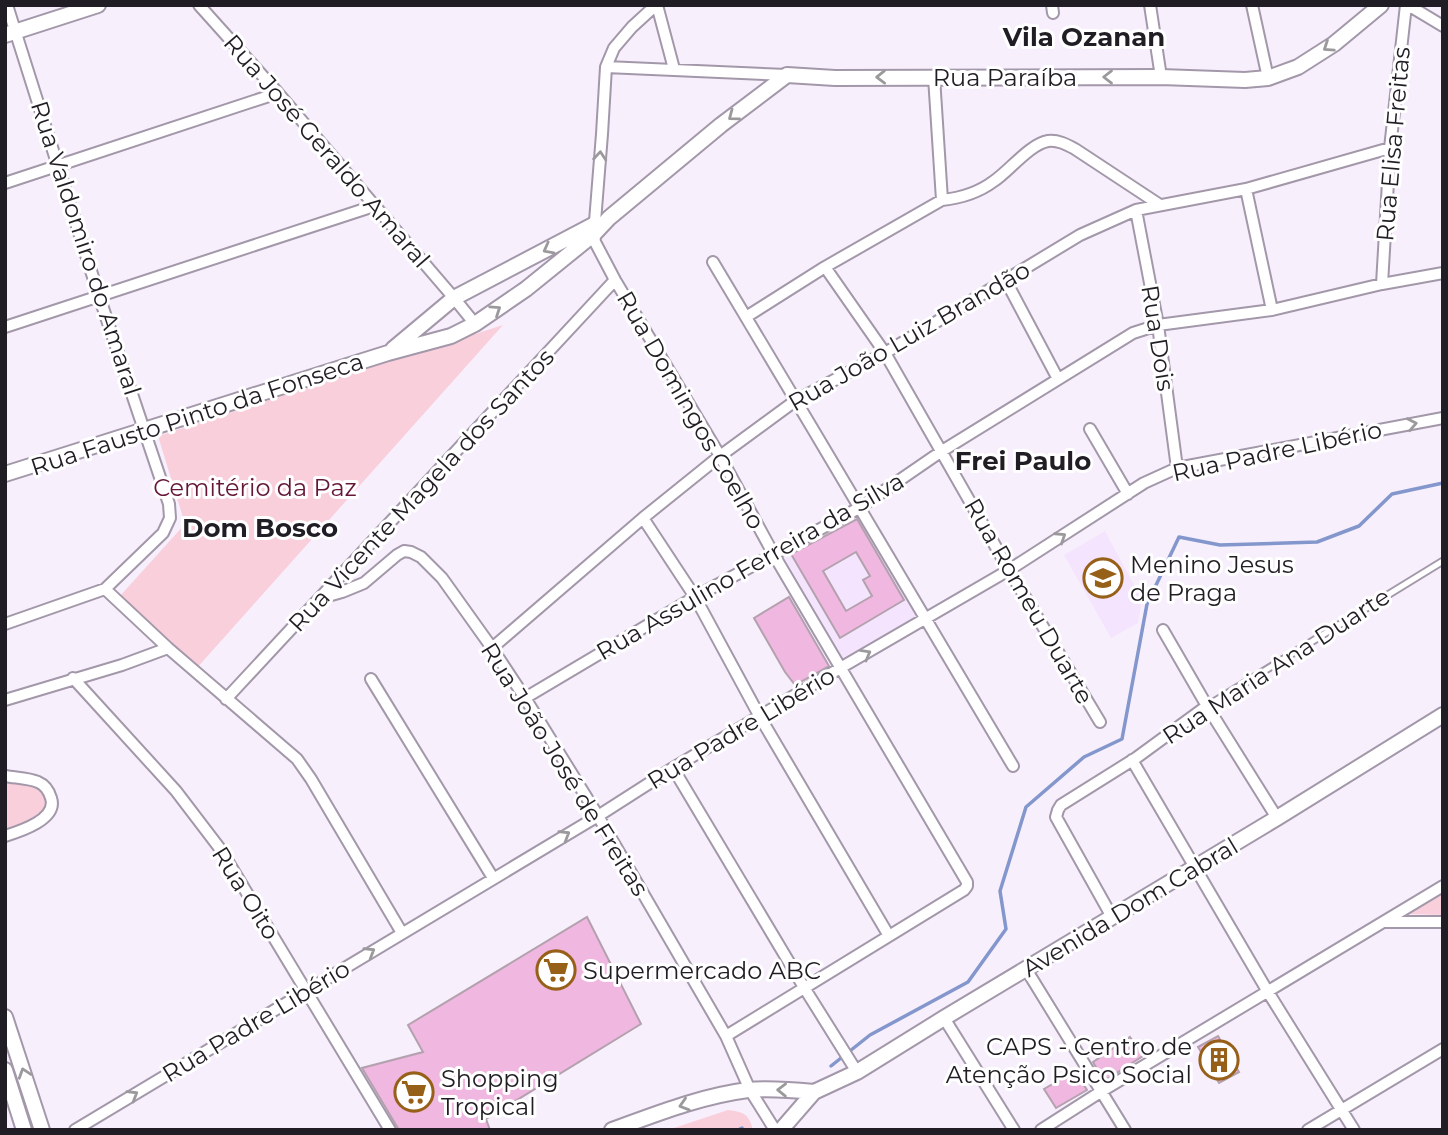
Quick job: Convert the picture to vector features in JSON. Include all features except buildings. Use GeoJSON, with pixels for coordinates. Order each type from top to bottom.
{"type":"FeatureCollection","features":[{"type":"Feature","properties":{"kind":"street","name":"Rua Valdomiro do Amaral"},"geometry":{"type":"LineString","coordinates":[[7,5],[10,34],[59,165],[99,296],[169,504],[170,518],[163,533],[105,589]]}},
{"type":"Feature","properties":{"kind":"street"},"geometry":{"type":"LineString","coordinates":[[10,34],[98,5]]}},
{"type":"Feature","properties":{"kind":"street","name":"Rua José Geraldo Amaral"},"geometry":{"type":"LineString","coordinates":[[199,5],[278,93],[475,324]]}},
{"type":"Feature","properties":{"kind":"street"},"geometry":{"type":"LineString","coordinates":[[594,229],[606,67],[614,48],[632,27],[657,5],[674,69]]}},
{"type":"Feature","properties":{"kind":"street"},"geometry":{"type":"LineString","coordinates":[[1150,5],[1161,76]]}},
{"type":"Feature","properties":{"kind":"street"},"geometry":{"type":"LineString","coordinates":[[1251,5],[1268,78]]}},
{"type":"Feature","properties":{"kind":"street","name":"Rua Paraíba"},"geometry":{"type":"LineString","coordinates":[[606,67],[835,78],[1161,76],[1245,80],[1268,78],[1298,66],[1334,44],[1381,5]]}},
{"type":"Feature","properties":{"kind":"street"},"geometry":{"type":"LineString","coordinates":[[1407,5],[1443,26]]}},
{"type":"Feature","properties":{"kind":"street","name":"Rua Elisa Freitas"},"geometry":{"type":"LineString","coordinates":[[1381,284],[1390,148],[1407,5]]}},
{"type":"Feature","properties":{"kind":"street","name":"Rua Fausto Pinto da Fonseca"},"geometry":{"type":"LineString","coordinates":[[5,474],[388,353],[451,336],[475,324],[537,279],[721,125],[787,75]]}},
{"type":"Feature","properties":{"kind":"street"},"geometry":{"type":"LineString","coordinates":[[933,76],[942,200]]}},
{"type":"Feature","properties":{"kind":"street"},"geometry":{"type":"LineString","coordinates":[[5,183],[278,93]]}},
{"type":"Feature","properties":{"kind":"street"},"geometry":{"type":"LineString","coordinates":[[746,317],[825,267],[942,200],[957,199],[974,193],[1047,141],[1061,142],[1075,149],[1160,205]]}},
{"type":"Feature","properties":{"kind":"street","name":"Rua João Luiz Brandão"},"geometry":{"type":"LineString","coordinates":[[492,648],[642,518],[795,401],[885,353],[1080,235],[1136,210],[1246,190],[1390,148]]}},
{"type":"Feature","properties":{"kind":"street"},"geometry":{"type":"LineString","coordinates":[[1246,190],[1272,310]]}},
{"type":"Feature","properties":{"kind":"street"},"geometry":{"type":"LineString","coordinates":[[5,327],[374,206]]}},
{"type":"Feature","properties":{"kind":"street","name":"Rua Dois"},"geometry":{"type":"LineString","coordinates":[[1136,210],[1158,325],[1177,468]]}},
{"type":"Feature","properties":{"kind":"street","name":"Rua Fausto Pinto da Fonseca"},"geometry":{"type":"LineString","coordinates":[[388,353],[454,298],[594,229]]}},
{"type":"Feature","properties":{"kind":"street","name":"Rua Domingos Coelho"},"geometry":{"type":"LineString","coordinates":[[594,229],[595,242],[615,280],[967,882],[964,890],[889,936]]}},
{"type":"Feature","properties":{"kind":"street"},"geometry":{"type":"LineString","coordinates":[[525,261],[537,279]]}},
{"type":"Feature","properties":{"kind":"street"},"geometry":{"type":"LineString","coordinates":[[713,262],[1013,766]]}},
{"type":"Feature","properties":{"kind":"street","name":"Rua Romeu Duarte"},"geometry":{"type":"LineString","coordinates":[[825,267],[885,353],[1009,570],[1100,722]]}},
{"type":"Feature","properties":{"kind":"street","name":"Rua Assulino Ferreira da Silva"},"geometry":{"type":"LineString","coordinates":[[525,698],[695,597],[859,508],[942,451],[1133,333],[1158,325],[1272,310],[1443,272]]}},
{"type":"Feature","properties":{"kind":"street","name":"Rua Vicente Magela dos Santos"},"geometry":{"type":"LineString","coordinates":[[226,699],[615,280]]}},
{"type":"Feature","properties":{"kind":"street"},"geometry":{"type":"LineString","coordinates":[[1006,281],[1058,379]]}},
{"type":"Feature","properties":{"kind":"street","name":"Rua Padre Libério"},"geometry":{"type":"LineString","coordinates":[[75,1130],[598,816],[673,768],[1009,570],[1144,484],[1177,468],[1443,418]]}},
{"type":"Feature","properties":{"kind":"street"},"geometry":{"type":"LineString","coordinates":[[1090,429],[1128,494]]}},
{"type":"Feature","properties":{"kind":"street"},"geometry":{"type":"LineString","coordinates":[[642,518],[695,597],[760,717],[889,936],[726,1036]]}},
{"type":"Feature","properties":{"kind":"street","name":"Rua João José de Freitas"},"geometry":{"type":"LineString","coordinates":[[321,598],[364,583],[404,551],[421,557],[442,578],[525,698],[598,816],[726,1036],[750,1090],[775,1130]]}},
{"type":"Feature","properties":{"kind":"street"},"geometry":{"type":"LineString","coordinates":[[5,624],[105,589],[168,648],[297,759],[402,933]]}},
{"type":"Feature","properties":{"kind":"street"},"geometry":{"type":"LineString","coordinates":[[1163,630],[1278,818]]}},
{"type":"Feature","properties":{"kind":"street"},"geometry":{"type":"LineString","coordinates":[[5,699],[122,665],[168,648]]}},
{"type":"Feature","properties":{"kind":"street","name":"Rua Oito"},"geometry":{"type":"LineString","coordinates":[[73,678],[176,791],[221,850],[390,1130]]}},
{"type":"Feature","properties":{"kind":"street"},"geometry":{"type":"LineString","coordinates":[[371,679],[493,878]]}},
{"type":"Feature","properties":{"kind":"street","name":"Rua Maria Ana Duarte"},"geometry":{"type":"LineString","coordinates":[[1112,918],[1056,817],[1058,810],[1208,706]]}},
{"type":"Feature","properties":{"kind":"street","name":"Avenida Dom Cabral"},"geometry":{"type":"LineString","coordinates":[[814,1092],[1026,970],[1443,715]]}},
{"type":"Feature","properties":{"kind":"street"},"geometry":{"type":"LineString","coordinates":[[1132,760],[1268,992],[1353,1130]]}},
{"type":"Feature","properties":{"kind":"street"},"geometry":{"type":"LineString","coordinates":[[673,768],[854,1067]]}},
{"type":"Feature","properties":{"kind":"street"},"geometry":{"type":"LineString","coordinates":[[5,776],[35,780],[43,784],[53,803],[46,817],[21,831],[5,836]]}},
{"type":"Feature","properties":{"kind":"street"},"geometry":{"type":"LineString","coordinates":[[1041,1130],[1101,1091],[1443,886]]}},
{"type":"Feature","properties":{"kind":"street"},"geometry":{"type":"LineString","coordinates":[[1382,922],[1443,922]]}},
{"type":"Feature","properties":{"kind":"street"},"geometry":{"type":"LineString","coordinates":[[1026,970],[1125,1130]]}},
{"type":"Feature","properties":{"kind":"street"},"geometry":{"type":"LineString","coordinates":[[5,1017],[42,1130]]}},
{"type":"Feature","properties":{"kind":"street"},"geometry":{"type":"LineString","coordinates":[[944,1017],[1014,1130]]}},
{"type":"Feature","properties":{"kind":"street"},"geometry":{"type":"LineString","coordinates":[[1308,1130],[1443,1049]]}},
{"type":"Feature","properties":{"kind":"street"},"geometry":{"type":"LineString","coordinates":[[5,1070],[24,1130]]}},
{"type":"Feature","properties":{"kind":"street"},"geometry":{"type":"LineString","coordinates":[[612,1130],[723,1095],[750,1090],[788,1089],[814,1092]]}},
{"type":"Feature","properties":{"kind":"street"},"geometry":{"type":"LineString","coordinates":[[781,1130],[814,1092]]}},
{"type":"Feature","properties":{"kind":"lane","name":"Rua Maria Ana Duarte"},"geometry":{"type":"LineString","coordinates":[[1208,706],[1443,561]]}},
{"type":"Feature","properties":{"kind":"shaded area"},"geometry":{"type":"Polygon","coordinates":[[[856,513],[916,616],[843,658],[783,555],[856,513]]]}},
{"type":"Feature","properties":{"kind":"shaded area","name":"Menino Jesus de Praga"},"geometry":{"type":"Polygon","coordinates":[[[1105,531],[1142,600],[1138,623],[1111,638],[1064,555],[1105,531]]]}},
{"type":"Feature","properties":{"kind":"green space","name":"Cemitério da Paz"},"geometry":{"type":"Polygon","coordinates":[[[503,325],[196,669],[120,596],[185,524],[158,436],[503,325]]]}},
{"type":"Feature","properties":{"kind":"green space"},"geometry":{"type":"Polygon","coordinates":[[[5,777],[33,781],[48,792],[46,813],[5,835],[5,777]]]}},
{"type":"Feature","properties":{"kind":"green space"},"geometry":{"type":"Polygon","coordinates":[[[1443,893],[1443,915],[1404,914],[1443,893]]]}},
{"type":"Feature","properties":{"kind":"green space"},"geometry":{"type":"Polygon","coordinates":[[[728,1110],[745,1115],[753,1130],[668,1130],[728,1110]]]}},
{"type":"Feature","properties":{"kind":"waterway"},"geometry":{"type":"LineString","coordinates":[[831,1066],[870,1035],[968,982],[1006,929],[1000,891],[1026,807],[1084,757],[1122,739],[1147,604],[1179,537],[1220,545],[1317,542],[1359,526],[1392,494],[1443,483]]}},
{"type":"Feature","properties":{"kind":"waterway"},"geometry":{"type":"LineString","coordinates":[[738,1130],[742,1128]]}},
{"type":"Feature","properties":{"kind":"place","name":"Menino Jesus de Praga"},"geometry":{"type":"Point","coordinates":[1103,578]}},
{"type":"Feature","properties":{"kind":"place","name":"Supermercado ABC"},"geometry":{"type":"Point","coordinates":[556,970]}},
{"type":"Feature","properties":{"kind":"place","name":"CAPS - Centro de Atenção Psico Social"},"geometry":{"type":"Point","coordinates":[1219,1060]}},
{"type":"Feature","properties":{"kind":"place","name":"Shopping Tropical"},"geometry":{"type":"Point","coordinates":[414,1092]}},
{"type":"Feature","properties":{"kind":"district","name":"Vila Ozanan"},"geometry":{"type":"Point","coordinates":[1084,37]}},
{"type":"Feature","properties":{"kind":"district","name":"Frei Paulo"},"geometry":{"type":"Point","coordinates":[1023,461]}},
{"type":"Feature","properties":{"kind":"district","name":"Dom Bosco"},"geometry":{"type":"Point","coordinates":[260,528]}}]}
